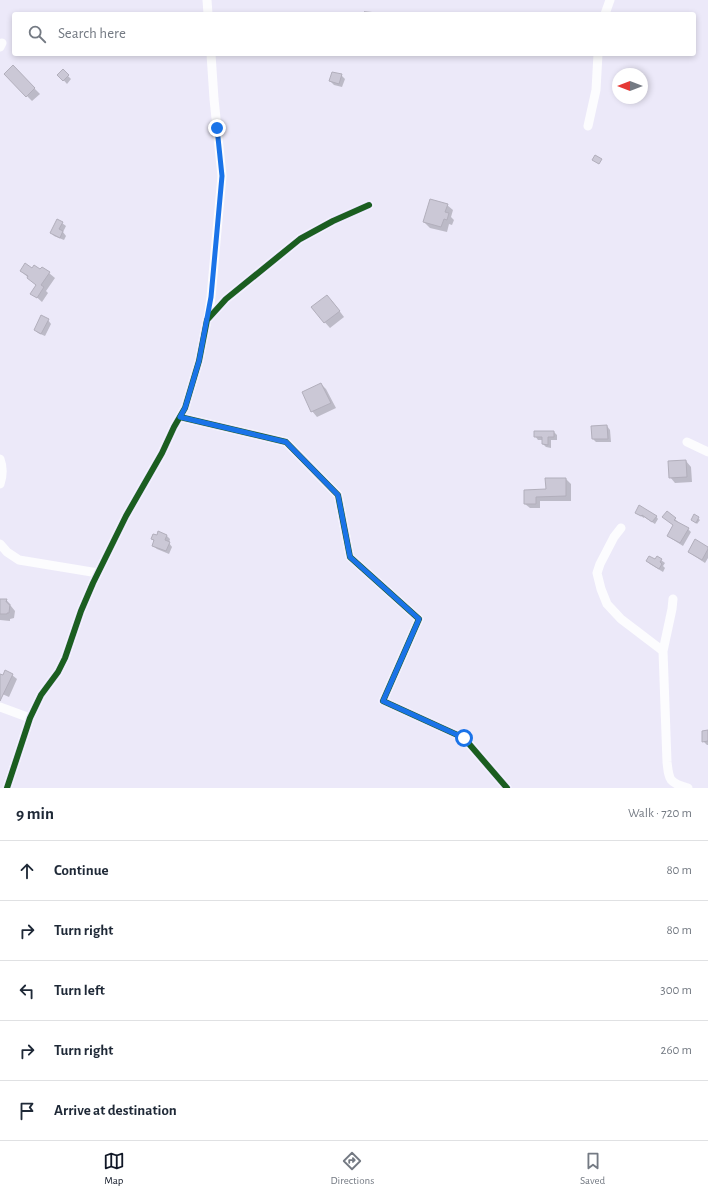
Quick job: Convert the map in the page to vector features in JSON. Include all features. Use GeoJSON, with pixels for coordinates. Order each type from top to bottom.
{"type":"FeatureCollection","features":[{"type":"Feature","properties":{"kind":"street"},"geometry":{"type":"LineString","coordinates":[[207,0],[208,12]]}},
{"type":"Feature","properties":{"kind":"street"},"geometry":{"type":"LineString","coordinates":[[606,12],[610,0]]}},
{"type":"Feature","properties":{"kind":"street"},"geometry":{"type":"LineString","coordinates":[[7,788],[30,718],[41,695],[58,672],[65,658],[98,573],[126,516],[162,453],[185,408],[199,361],[211,297],[222,176],[211,56]]}},
{"type":"Feature","properties":{"kind":"street"},"geometry":{"type":"LineString","coordinates":[[588,126],[596,90],[598,56]]}},
{"type":"Feature","properties":{"kind":"street"},"geometry":{"type":"LineString","coordinates":[[207,320],[226,299],[300,239],[333,221],[369,205]]}},
{"type":"Feature","properties":{"kind":"street"},"geometry":{"type":"LineString","coordinates":[[180,417],[286,442],[338,495],[350,557],[419,619],[383,701],[464,738],[507,788]]}},
{"type":"Feature","properties":{"kind":"street"},"geometry":{"type":"LineString","coordinates":[[687,442],[708,452]]}},
{"type":"Feature","properties":{"kind":"street"},"geometry":{"type":"LineString","coordinates":[[0,459],[3,467],[0,484]]}},
{"type":"Feature","properties":{"kind":"street"},"geometry":{"type":"LineString","coordinates":[[620,528],[600,564],[597,573],[601,589],[607,604],[621,619],[663,651]]}},
{"type":"Feature","properties":{"kind":"street"},"geometry":{"type":"LineString","coordinates":[[0,544],[6,552],[19,560],[98,573]]}},
{"type":"Feature","properties":{"kind":"street"},"geometry":{"type":"LineString","coordinates":[[673,599],[663,651],[667,762],[670,778],[675,785],[688,788]]}},
{"type":"Feature","properties":{"kind":"street"},"geometry":{"type":"LineString","coordinates":[[0,707],[30,718]]}},
{"type":"Feature","properties":{"kind":"building"},"geometry":{"type":"Polygon","coordinates":[[[13,65],[35,88],[26,97],[4,74],[13,65]]]}},
{"type":"Feature","properties":{"kind":"building"},"geometry":{"type":"Polygon","coordinates":[[[63,69],[69,75],[63,81],[57,75],[63,69]]]}},
{"type":"Feature","properties":{"kind":"building"},"geometry":{"type":"Polygon","coordinates":[[[332,72],[342,74],[339,84],[329,81],[332,72]]]}},
{"type":"Feature","properties":{"kind":"building"},"geometry":{"type":"Polygon","coordinates":[[[595,155],[602,159],[599,164],[592,160],[595,155]]]}},
{"type":"Feature","properties":{"kind":"building"},"geometry":{"type":"Polygon","coordinates":[[[430,199],[448,204],[445,212],[449,213],[447,220],[444,219],[441,227],[423,222],[430,199]]]}},
{"type":"Feature","properties":{"kind":"building"},"geometry":{"type":"Polygon","coordinates":[[[57,219],[63,222],[59,229],[63,231],[60,238],[50,233],[57,219]]]}},
{"type":"Feature","properties":{"kind":"building"},"geometry":{"type":"Polygon","coordinates":[[[25,263],[32,268],[34,265],[40,269],[42,267],[50,272],[41,285],[44,287],[37,298],[30,294],[36,285],[27,278],[28,276],[20,271],[25,263]]]}},
{"type":"Feature","properties":{"kind":"building"},"geometry":{"type":"Polygon","coordinates":[[[327,295],[340,311],[324,323],[311,307],[327,295]]]}},
{"type":"Feature","properties":{"kind":"building"},"geometry":{"type":"Polygon","coordinates":[[[41,315],[49,319],[41,334],[34,330],[41,315]]]}},
{"type":"Feature","properties":{"kind":"building"},"geometry":{"type":"Polygon","coordinates":[[[321,383],[331,403],[311,412],[302,392],[321,383]]]}},
{"type":"Feature","properties":{"kind":"building"},"geometry":{"type":"Polygon","coordinates":[[[607,425],[608,439],[592,439],[591,426],[607,425]]]}},
{"type":"Feature","properties":{"kind":"building"},"geometry":{"type":"Polygon","coordinates":[[[534,431],[554,431],[554,437],[548,437],[548,445],[542,444],[542,437],[534,437],[534,431]]]}},
{"type":"Feature","properties":{"kind":"building"},"geometry":{"type":"Polygon","coordinates":[[[686,460],[687,477],[669,478],[668,461],[686,460]]]}},
{"type":"Feature","properties":{"kind":"building"},"geometry":{"type":"Polygon","coordinates":[[[545,478],[566,478],[566,496],[536,497],[536,504],[524,504],[524,490],[546,489],[545,478]]]}},
{"type":"Feature","properties":{"kind":"building"},"geometry":{"type":"Polygon","coordinates":[[[639,505],[657,516],[652,522],[642,515],[641,516],[635,513],[639,505]]]}},
{"type":"Feature","properties":{"kind":"building"},"geometry":{"type":"Polygon","coordinates":[[[667,511],[676,518],[674,520],[689,528],[680,543],[667,536],[673,525],[662,517],[667,511]]]}},
{"type":"Feature","properties":{"kind":"building"},"geometry":{"type":"Polygon","coordinates":[[[694,514],[699,517],[696,523],[691,520],[694,514]]]}},
{"type":"Feature","properties":{"kind":"building"},"geometry":{"type":"Polygon","coordinates":[[[158,531],[167,535],[165,540],[170,542],[166,551],[152,546],[154,540],[151,539],[153,534],[157,535],[158,531]]]}},
{"type":"Feature","properties":{"kind":"building"},"geometry":{"type":"Polygon","coordinates":[[[695,539],[708,547],[702,560],[688,552],[695,539]]]}},
{"type":"Feature","properties":{"kind":"building"},"geometry":{"type":"Polygon","coordinates":[[[649,556],[655,559],[657,556],[662,559],[660,562],[662,564],[659,569],[646,561],[649,556]]]}},
{"type":"Feature","properties":{"kind":"building"},"geometry":{"type":"Polygon","coordinates":[[[0,599],[7,599],[6,602],[10,604],[9,613],[0,614],[0,599]]]}},
{"type":"Feature","properties":{"kind":"building"},"geometry":{"type":"Polygon","coordinates":[[[5,670],[13,674],[0,701],[0,674],[3,675],[5,670]]]}},
{"type":"Feature","properties":{"kind":"building"},"geometry":{"type":"Polygon","coordinates":[[[708,730],[708,741],[702,742],[702,731],[708,730]]]}},
{"type":"Feature","properties":{"kind":"cycle path"},"geometry":{"type":"LineString","coordinates":[[7,788],[30,718],[41,695],[58,672],[65,658],[81,611],[93,583],[126,516],[162,453],[185,408],[199,361],[207,320],[226,299],[300,239],[333,221],[369,205]]}},
{"type":"Feature","properties":{"kind":"cycle path"},"geometry":{"type":"LineString","coordinates":[[180,417],[286,442],[338,495],[350,557],[419,619],[383,701],[464,738],[507,788]]}},
{"type":"Feature","properties":{"kind":"route"},"geometry":{"type":"LineString","coordinates":[[217,128],[222,176],[211,297],[199,361],[185,408],[180,417],[286,442],[338,495],[350,557],[419,619],[383,701],[464,738]]}}]}
